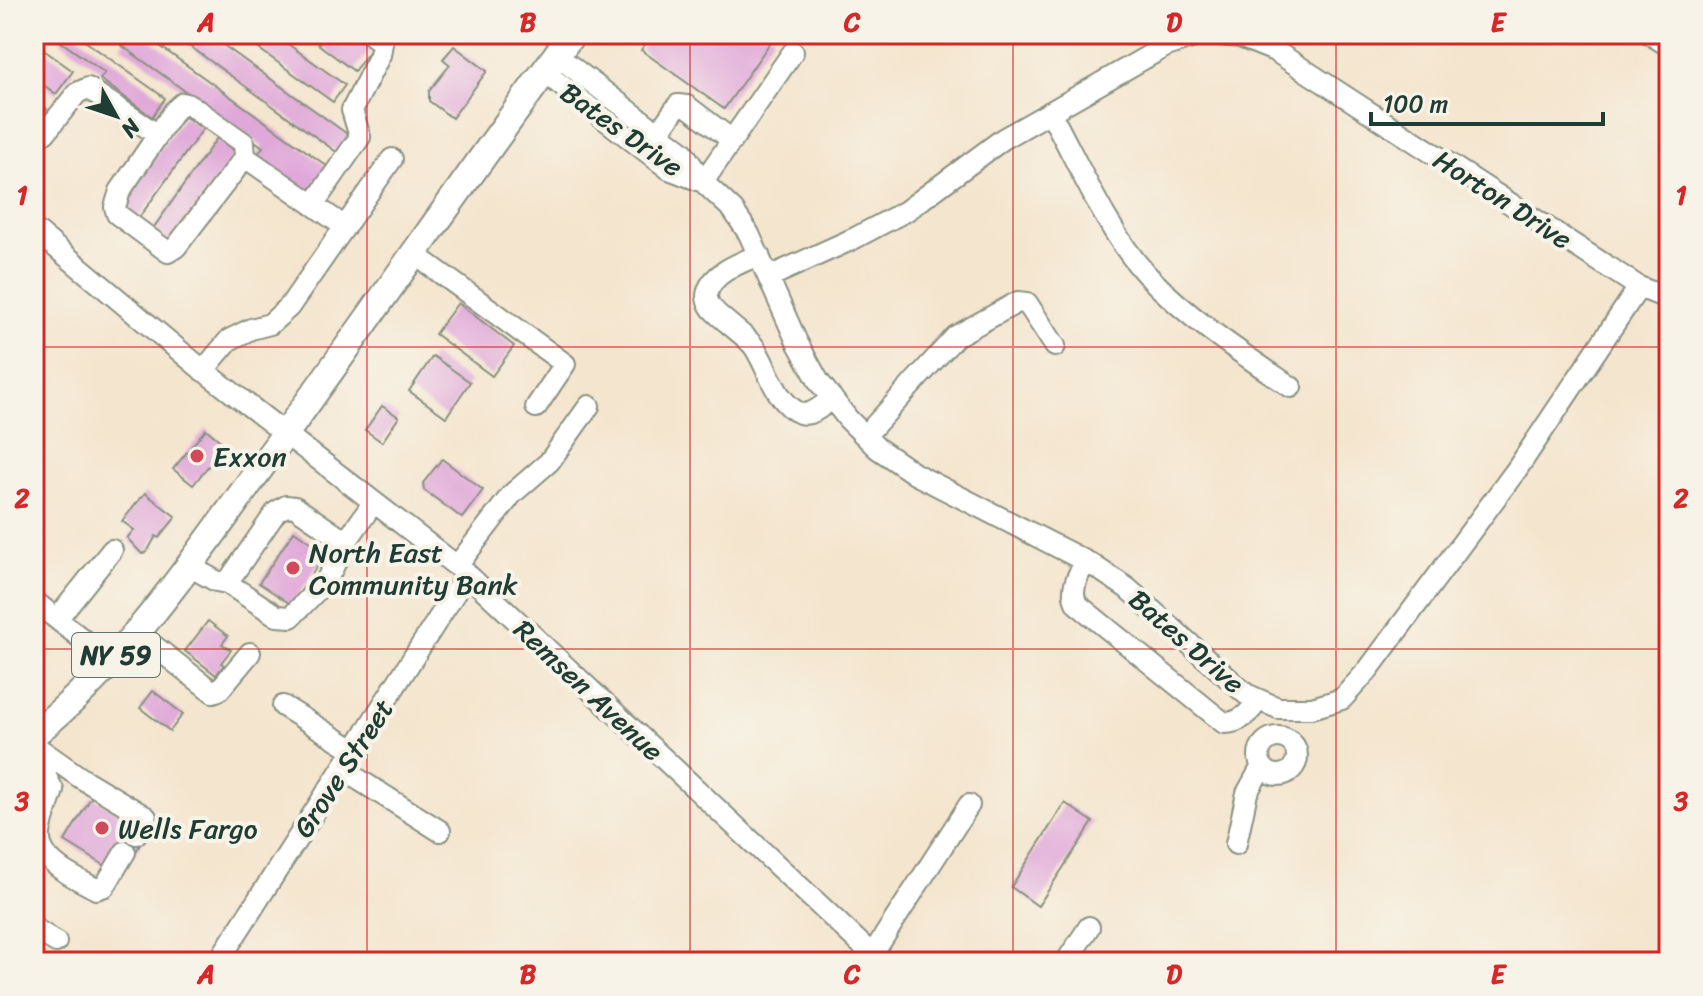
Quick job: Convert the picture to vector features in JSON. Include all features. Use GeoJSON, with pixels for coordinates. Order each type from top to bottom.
{"type":"FeatureCollection","features":[{"type":"Feature","properties":{"kind":"main road","name":"NY 59"},"geometry":{"type":"LineString","coordinates":[[34,734],[110,661],[189,566],[572,34]]}},
{"type":"Feature","properties":{"kind":"street"},"geometry":{"type":"LineString","coordinates":[[313,205],[360,137],[352,110],[380,55],[382,43],[371,34]]}},
{"type":"Feature","properties":{"kind":"street"},"geometry":{"type":"LineString","coordinates":[[769,277],[906,211],[1003,139],[1166,46],[1203,34]]}},
{"type":"Feature","properties":{"kind":"street","name":"Horton Drive"},"geometry":{"type":"LineString","coordinates":[[1210,34],[1240,37],[1275,51],[1639,287],[1669,299]]}},
{"type":"Feature","properties":{"kind":"street"},"geometry":{"type":"LineString","coordinates":[[1650,34],[1669,46]]}},
{"type":"Feature","properties":{"kind":"street"},"geometry":{"type":"LineString","coordinates":[[703,182],[793,52]]}},
{"type":"Feature","properties":{"kind":"street","name":"Bates Drive"},"geometry":{"type":"LineString","coordinates":[[550,64],[683,152],[703,182],[733,210],[759,255],[797,342],[819,382],[877,448],[915,474],[1086,562],[1127,588],[1246,694],[1268,704],[1312,708],[1342,699],[1368,670],[1517,469],[1639,287]]}},
{"type":"Feature","properties":{"kind":"street","name":"Bates Drive"},"geometry":{"type":"LineString","coordinates":[[550,64],[669,169],[703,182]]}},
{"type":"Feature","properties":{"kind":"street"},"geometry":{"type":"LineString","coordinates":[[34,134],[45,133],[77,93],[88,88],[158,135]]}},
{"type":"Feature","properties":{"kind":"street"},"geometry":{"type":"LineString","coordinates":[[183,103],[244,143],[245,157],[176,247],[168,252],[117,214],[115,207],[120,191],[183,103]]}},
{"type":"Feature","properties":{"kind":"street"},"geometry":{"type":"LineString","coordinates":[[658,133],[678,105],[687,106],[732,140]]}},
{"type":"Feature","properties":{"kind":"street"},"geometry":{"type":"LineString","coordinates":[[1050,112],[1114,229],[1145,272],[1180,306],[1225,342],[1291,387]]}},
{"type":"Feature","properties":{"kind":"street"},"geometry":{"type":"LineString","coordinates":[[245,157],[345,227]]}},
{"type":"Feature","properties":{"kind":"street"},"geometry":{"type":"LineString","coordinates":[[203,371],[229,340],[270,324],[289,307],[392,159]]}},
{"type":"Feature","properties":{"kind":"street","name":"Remsen Avenue"},"geometry":{"type":"LineString","coordinates":[[34,229],[284,436],[462,570],[876,958]]}},
{"type":"Feature","properties":{"kind":"street"},"geometry":{"type":"LineString","coordinates":[[413,253],[565,364],[536,407]]}},
{"type":"Feature","properties":{"kind":"street"},"geometry":{"type":"LineString","coordinates":[[759,255],[731,267],[708,290],[707,300],[753,345],[782,398],[793,409],[804,414],[812,413],[832,398]]}},
{"type":"Feature","properties":{"kind":"street"},"geometry":{"type":"LineString","coordinates":[[865,436],[956,336],[1018,302],[1027,303],[1055,346]]}},
{"type":"Feature","properties":{"kind":"street","name":"Grove Street"},"geometry":{"type":"LineString","coordinates":[[218,962],[512,494],[549,462],[589,406]]}},
{"type":"Feature","properties":{"kind":"street"},"geometry":{"type":"LineString","coordinates":[[189,566],[216,581],[227,583],[277,616],[291,617],[334,569],[346,542],[373,503]]}},
{"type":"Feature","properties":{"kind":"street"},"geometry":{"type":"LineString","coordinates":[[227,583],[276,512],[286,506],[295,507],[346,542]]}},
{"type":"Feature","properties":{"kind":"street"},"geometry":{"type":"LineString","coordinates":[[57,619],[112,550]]}},
{"type":"Feature","properties":{"kind":"street"},"geometry":{"type":"LineString","coordinates":[[1086,562],[1077,576],[1073,598],[1077,604],[1224,723],[1237,721],[1268,704],[1274,738]]}},
{"type":"Feature","properties":{"kind":"street"},"geometry":{"type":"LineString","coordinates":[[34,601],[110,661]]}},
{"type":"Feature","properties":{"kind":"street"},"geometry":{"type":"LineString","coordinates":[[136,632],[213,692],[219,690],[250,653]]}},
{"type":"Feature","properties":{"kind":"street"},"geometry":{"type":"LineString","coordinates":[[283,706],[354,750]]}},
{"type":"Feature","properties":{"kind":"street"},"geometry":{"type":"LineString","coordinates":[[1236,844],[1247,793],[1262,766],[1261,749],[1274,738],[1292,743],[1297,761],[1290,771],[1278,775],[1262,766]]}},
{"type":"Feature","properties":{"kind":"street"},"geometry":{"type":"LineString","coordinates":[[34,745],[146,817],[136,834]]}},
{"type":"Feature","properties":{"kind":"street"},"geometry":{"type":"LineString","coordinates":[[34,754],[53,790],[39,837],[46,856],[56,866],[96,889],[105,886],[125,852]]}},
{"type":"Feature","properties":{"kind":"street"},"geometry":{"type":"LineString","coordinates":[[342,769],[440,831]]}},
{"type":"Feature","properties":{"kind":"street"},"geometry":{"type":"LineString","coordinates":[[53,790],[81,778]]}},
{"type":"Feature","properties":{"kind":"street"},"geometry":{"type":"LineString","coordinates":[[876,958],[969,805]]}},
{"type":"Feature","properties":{"kind":"street"},"geometry":{"type":"LineString","coordinates":[[1066,962],[1089,927]]}},
{"type":"Feature","properties":{"kind":"street"},"geometry":{"type":"LineString","coordinates":[[34,928],[56,942]]}},
{"type":"Feature","properties":{"kind":"building"},"geometry":{"type":"Polygon","coordinates":[[[65,34],[75,34],[165,98],[152,117],[100,79],[105,73],[60,41],[65,34]]]}},
{"type":"Feature","properties":{"kind":"building"},"geometry":{"type":"Polygon","coordinates":[[[129,34],[143,34],[327,166],[306,195],[255,158],[263,147],[121,45],[129,34]]]}},
{"type":"Feature","properties":{"kind":"building"},"geometry":{"type":"Polygon","coordinates":[[[190,34],[208,34],[350,136],[338,153],[184,42],[190,34]]]}},
{"type":"Feature","properties":{"kind":"building"},"geometry":{"type":"Polygon","coordinates":[[[253,34],[274,34],[345,85],[333,102],[248,41],[253,34]]]}},
{"type":"Feature","properties":{"kind":"building"},"geometry":{"type":"Polygon","coordinates":[[[326,34],[354,34],[372,48],[354,71],[318,44],[326,34]]]}},
{"type":"Feature","properties":{"kind":"building"},"geometry":{"type":"Polygon","coordinates":[[[652,34],[770,34],[774,37],[724,109],[641,50],[652,34]]]}},
{"type":"Feature","properties":{"kind":"building"},"geometry":{"type":"Polygon","coordinates":[[[34,43],[73,71],[56,94],[34,78],[34,43]]]}},
{"type":"Feature","properties":{"kind":"building"},"geometry":{"type":"Polygon","coordinates":[[[454,46],[487,71],[452,118],[429,101],[429,91],[450,65],[443,59],[454,46]]]}},
{"type":"Feature","properties":{"kind":"building"},"geometry":{"type":"Polygon","coordinates":[[[34,99],[47,109],[34,126],[34,99]]]}},
{"type":"Feature","properties":{"kind":"building"},"geometry":{"type":"Polygon","coordinates":[[[184,116],[203,129],[138,219],[120,206],[184,116]]]}},
{"type":"Feature","properties":{"kind":"building"},"geometry":{"type":"Polygon","coordinates":[[[217,138],[236,152],[171,243],[152,230],[217,138]]]}},
{"type":"Feature","properties":{"kind":"building"},"geometry":{"type":"Polygon","coordinates":[[[458,303],[514,346],[492,376],[435,334],[458,303]]]}},
{"type":"Feature","properties":{"kind":"building"},"geometry":{"type":"Polygon","coordinates":[[[433,356],[470,382],[446,417],[409,391],[433,356]]]}},
{"type":"Feature","properties":{"kind":"building"},"geometry":{"type":"Polygon","coordinates":[[[382,406],[399,417],[382,442],[365,430],[382,406]]]}},
{"type":"Feature","properties":{"kind":"building"},"geometry":{"type":"Polygon","coordinates":[[[206,429],[225,445],[193,485],[173,469],[206,429]]]}},
{"type":"Feature","properties":{"kind":"building"},"geometry":{"type":"Polygon","coordinates":[[[442,459],[483,490],[462,518],[424,490],[423,483],[442,459]]]}},
{"type":"Feature","properties":{"kind":"building"},"geometry":{"type":"Polygon","coordinates":[[[145,493],[176,517],[142,554],[127,538],[134,530],[122,521],[145,493]]]}},
{"type":"Feature","properties":{"kind":"building","name":"North East Community Bank"},"geometry":{"type":"Polygon","coordinates":[[[294,531],[326,552],[292,605],[259,583],[294,531]]]}},
{"type":"Feature","properties":{"kind":"building"},"geometry":{"type":"Polygon","coordinates":[[[208,621],[228,636],[222,644],[231,650],[216,675],[185,651],[208,621]]]}},
{"type":"Feature","properties":{"kind":"building"},"geometry":{"type":"Polygon","coordinates":[[[153,691],[183,714],[170,731],[140,708],[153,691]]]}},
{"type":"Feature","properties":{"kind":"building","name":"Wells Fargo"},"geometry":{"type":"Polygon","coordinates":[[[92,796],[135,823],[142,841],[133,857],[107,867],[65,841],[92,796]]]}},
{"type":"Feature","properties":{"kind":"building"},"geometry":{"type":"Polygon","coordinates":[[[1065,803],[1093,822],[1038,906],[1011,887],[1065,803]]]}},
{"type":"Feature","properties":{"kind":"place","name":"Exxon"},"geometry":{"type":"Point","coordinates":[197,456]}},
{"type":"Feature","properties":{"kind":"place","name":"North East Community Bank"},"geometry":{"type":"Point","coordinates":[293,568]}},
{"type":"Feature","properties":{"kind":"place","name":"Wells Fargo"},"geometry":{"type":"Point","coordinates":[102,828]}}]}
